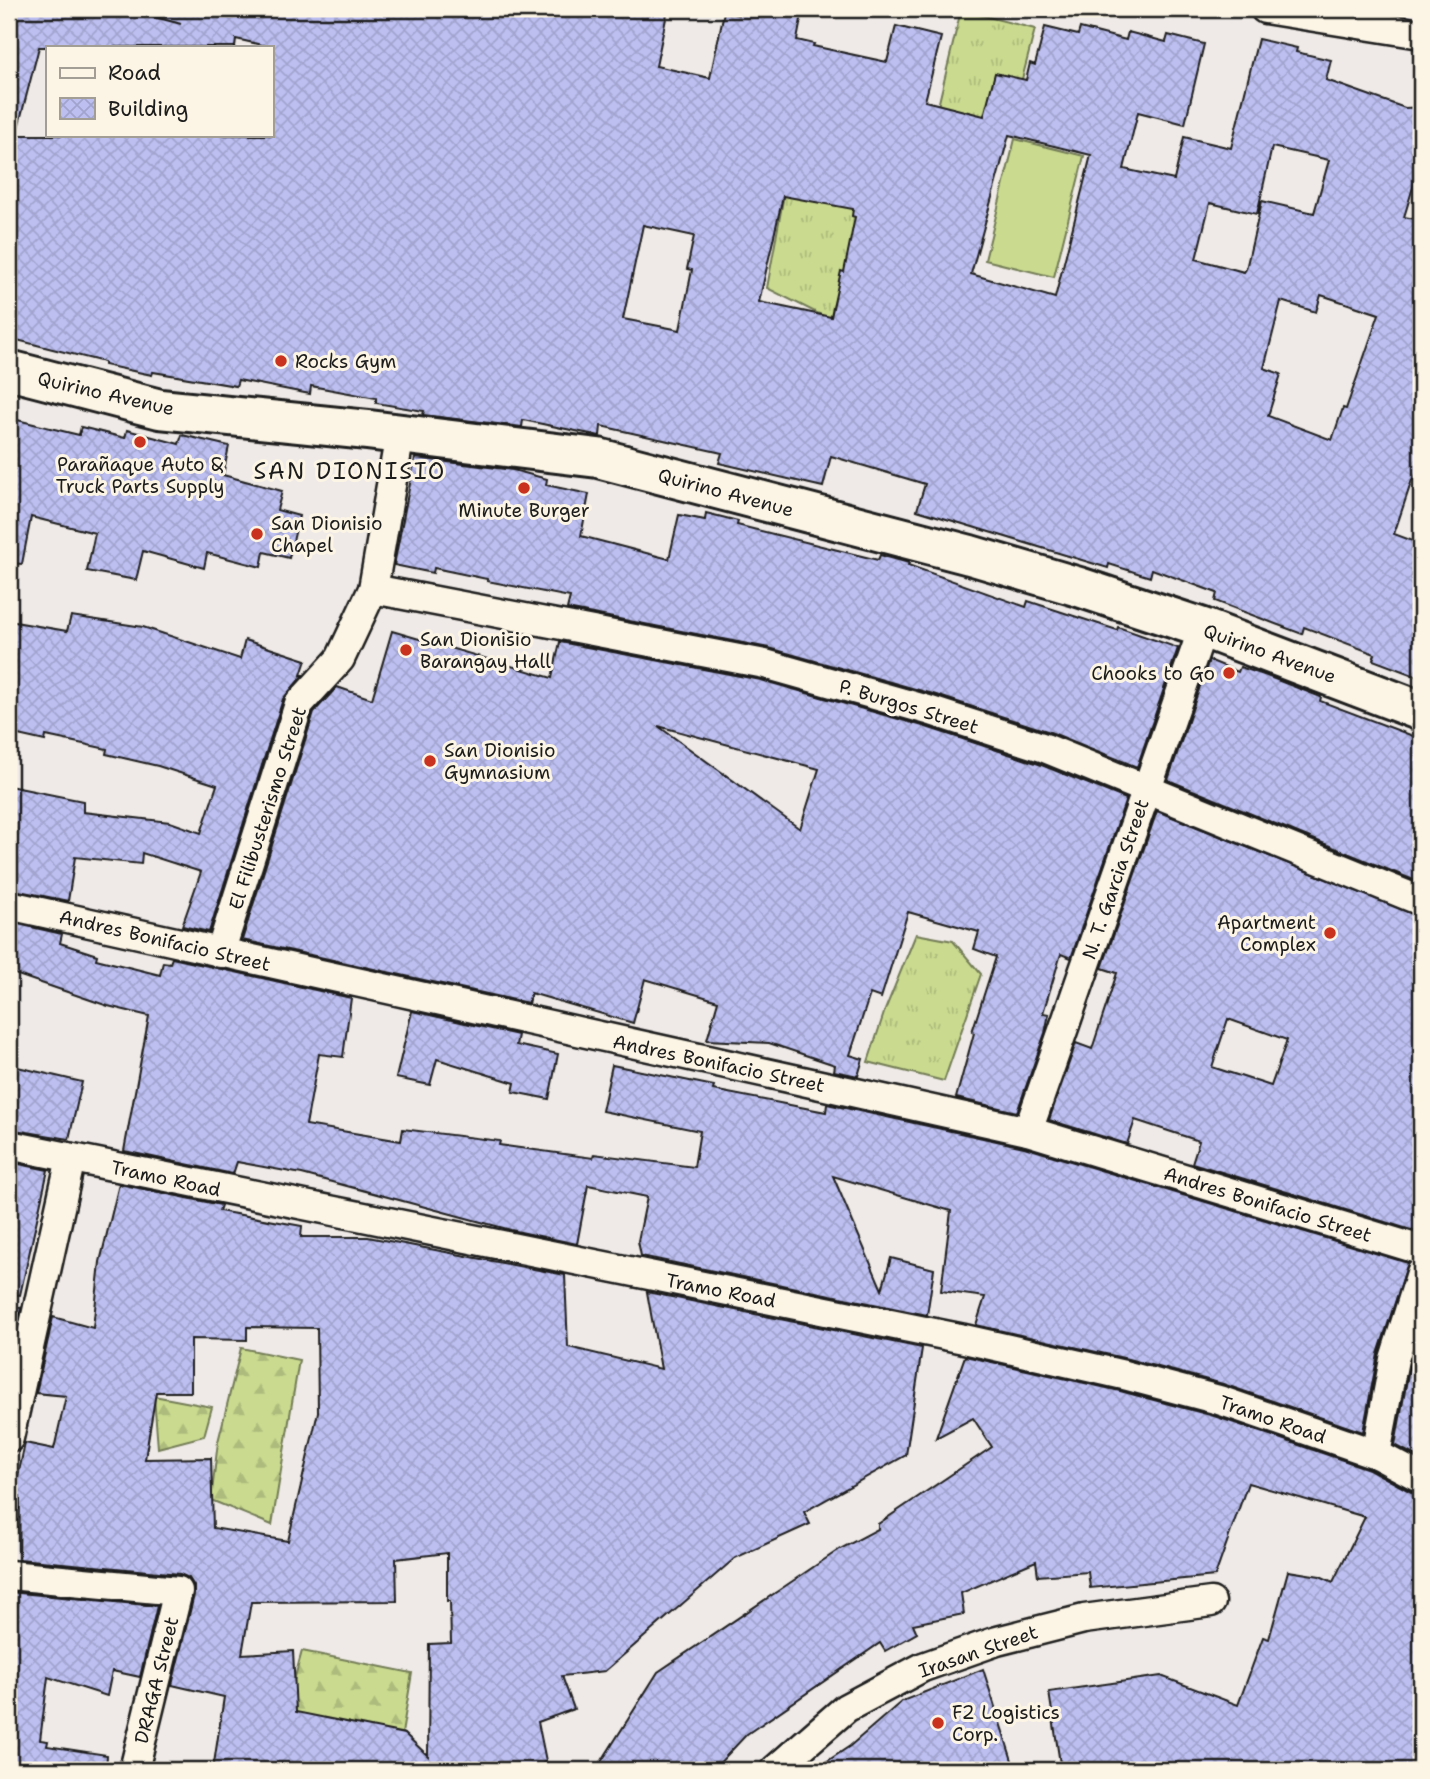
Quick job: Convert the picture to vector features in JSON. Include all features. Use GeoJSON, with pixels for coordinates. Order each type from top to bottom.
{"type":"FeatureCollection","features":[{"type":"Feature","properties":{"kind":"main road","name":"Quirino Avenue"},"geometry":{"type":"LineString","coordinates":[[9,370],[160,409],[598,458],[970,555],[1079,587],[1203,628],[1421,711]]}},
{"type":"Feature","properties":{"kind":"street"},"geometry":{"type":"LineString","coordinates":[[1265,9],[1421,34]]}},
{"type":"Feature","properties":{"kind":"street","name":"El Filibusterismo Street"},"geometry":{"type":"LineString","coordinates":[[220,953],[299,704],[340,659],[373,589],[400,434]]}},
{"type":"Feature","properties":{"kind":"street","name":"P. Burgos Street"},"geometry":{"type":"LineString","coordinates":[[373,589],[765,664],[928,710],[1045,748],[1421,901]]}},
{"type":"Feature","properties":{"kind":"street","name":"N. T. Garcia Street"},"geometry":{"type":"LineString","coordinates":[[1028,1131],[1203,628]]}},
{"type":"Feature","properties":{"kind":"street","name":"Andres Bonifacio Street"},"geometry":{"type":"LineString","coordinates":[[9,905],[1028,1131],[1421,1250]]}},
{"type":"Feature","properties":{"kind":"street","name":"Tramo Road"},"geometry":{"type":"LineString","coordinates":[[9,1145],[991,1345],[1207,1397],[1376,1454],[1421,1478]]}},
{"type":"Feature","properties":{"kind":"street"},"geometry":{"type":"LineString","coordinates":[[9,1438],[71,1158]]}},
{"type":"Feature","properties":{"kind":"street"},"geometry":{"type":"LineString","coordinates":[[1376,1454],[1394,1359],[1421,1273]]}},
{"type":"Feature","properties":{"kind":"street","name":"DRAGA Street"},"geometry":{"type":"LineString","coordinates":[[9,1575],[178,1591],[134,1770]]}},
{"type":"Feature","properties":{"kind":"street","name":"Irasan Street"},"geometry":{"type":"LineString","coordinates":[[775,1770],[846,1708],[923,1667],[997,1641],[1084,1619],[1211,1602]]}},
{"type":"Feature","properties":{"kind":"green space"},"geometry":{"type":"Polygon","coordinates":[[[961,10],[1035,29],[985,222],[915,203],[961,10]]]}},
{"type":"Feature","properties":{"kind":"green space"},"geometry":{"type":"Polygon","coordinates":[[[806,73],[931,108],[851,330],[767,288],[806,73]]]}},
{"type":"Feature","properties":{"kind":"green space"},"geometry":{"type":"Polygon","coordinates":[[[1015,139],[1084,156],[1054,277],[985,260],[1015,139]]]}},
{"type":"Feature","properties":{"kind":"green space"},"geometry":{"type":"Polygon","coordinates":[[[916,934],[953,941],[981,974],[944,1081],[868,1062],[885,1010],[916,934]]]}},
{"type":"Feature","properties":{"kind":"green space"},"geometry":{"type":"Polygon","coordinates":[[[241,1348],[299,1360],[272,1525],[211,1500],[218,1442],[241,1348]]]}},
{"type":"Feature","properties":{"kind":"green space"},"geometry":{"type":"Polygon","coordinates":[[[154,1396],[212,1407],[204,1436],[158,1448],[154,1396]]]}},
{"type":"Feature","properties":{"kind":"green space"},"geometry":{"type":"Polygon","coordinates":[[[302,1651],[412,1673],[396,1770],[270,1770],[302,1651]]]}},
{"type":"Feature","properties":{"kind":"building"},"geometry":{"type":"Polygon","coordinates":[[[9,9],[124,9],[181,24],[156,17],[158,9],[668,9],[656,66],[710,78],[724,12],[738,15],[740,9],[803,9],[797,40],[887,62],[896,26],[941,37],[925,101],[984,116],[995,73],[1026,80],[1030,63],[1035,65],[1045,27],[1078,35],[1080,28],[1126,40],[1128,32],[1166,42],[1168,35],[1204,44],[1185,124],[1138,112],[1124,169],[1174,180],[1184,137],[1231,148],[1258,39],[1297,48],[1296,52],[1331,60],[1326,80],[1405,108],[1421,107],[1421,161],[1404,217],[1421,220],[1421,461],[1394,534],[1421,544],[1421,678],[1373,660],[1375,654],[1304,627],[1302,634],[1215,601],[1217,593],[1152,569],[1150,577],[1109,564],[1108,568],[917,510],[925,484],[831,456],[823,487],[719,463],[722,453],[601,426],[600,436],[523,420],[522,427],[423,415],[424,411],[376,403],[376,398],[311,386],[310,394],[238,380],[236,386],[153,372],[152,375],[104,365],[104,362],[9,338],[9,135],[273,136],[273,46],[236,39],[235,46],[39,47],[18,128],[9,127],[9,9]],[[1009,135],[971,274],[1055,298],[1091,155],[1009,135]],[[1272,147],[1257,214],[1210,203],[1196,259],[1244,272],[1262,201],[1314,213],[1329,160],[1272,147]],[[783,196],[759,302],[831,317],[841,271],[844,272],[855,217],[852,216],[853,209],[783,196]],[[643,225],[623,319],[680,330],[692,270],[687,269],[694,236],[643,225]],[[1321,295],[1316,312],[1281,301],[1264,368],[1281,374],[1268,416],[1332,440],[1343,408],[1346,409],[1379,314],[1321,295]]]}},
{"type":"Feature","properties":{"kind":"building"},"geometry":{"type":"Polygon","coordinates":[[[9,418],[79,435],[81,427],[125,438],[127,430],[179,444],[182,435],[229,446],[223,475],[282,491],[277,510],[299,516],[289,558],[264,552],[261,567],[207,553],[204,568],[143,551],[136,580],[87,571],[95,533],[31,517],[22,564],[9,563],[9,418]]]}},
{"type":"Feature","properties":{"kind":"building"},"geometry":{"type":"Polygon","coordinates":[[[415,458],[513,470],[547,479],[546,485],[589,494],[581,536],[669,559],[679,515],[705,520],[706,513],[738,521],[737,525],[878,560],[880,555],[909,563],[908,565],[1026,607],[1028,601],[1178,648],[1137,767],[1050,732],[933,694],[769,648],[567,609],[570,597],[434,568],[433,573],[394,565],[415,458]]]}},
{"type":"Feature","properties":{"kind":"building"},"geometry":{"type":"Polygon","coordinates":[[[71,616],[143,627],[240,659],[245,640],[306,660],[303,675],[283,699],[209,932],[182,926],[201,872],[142,853],[141,864],[75,857],[68,901],[9,889],[9,786],[83,801],[83,812],[170,822],[201,833],[217,785],[158,766],[106,754],[107,749],[46,736],[45,741],[9,733],[9,693],[15,663],[9,659],[9,621],[67,631],[71,616]]]}},
{"type":"Feature","properties":{"kind":"building"},"geometry":{"type":"Polygon","coordinates":[[[392,631],[552,678],[560,642],[761,680],[923,726],[1039,764],[1126,799],[1071,958],[1061,954],[1043,1013],[1049,1014],[1045,1033],[1017,1112],[956,1098],[974,1033],[972,1032],[996,957],[974,949],[979,932],[908,912],[881,998],[870,994],[850,1055],[863,1059],[858,1076],[834,1071],[835,1065],[769,1043],[707,1040],[718,1001],[645,979],[633,1023],[531,993],[528,1003],[242,940],[314,712],[337,687],[372,699],[392,631]],[[658,726],[800,829],[819,769],[658,726]]]}},
{"type":"Feature","properties":{"kind":"building"},"geometry":{"type":"Polygon","coordinates":[[[1209,660],[1238,672],[1240,667],[1264,675],[1321,697],[1320,701],[1421,739],[1421,883],[1168,780],[1209,660]]]}},
{"type":"Feature","properties":{"kind":"building"},"geometry":{"type":"Polygon","coordinates":[[[1157,811],[1421,917],[1421,1233],[1192,1163],[1199,1141],[1135,1120],[1127,1144],[1049,1120],[1076,1043],[1092,1049],[1117,973],[1102,968],[1157,811]],[[1228,1019],[1212,1067],[1271,1086],[1287,1040],[1228,1019]]]}},
{"type":"Feature","properties":{"kind":"building"},"geometry":{"type":"Polygon","coordinates":[[[9,922],[62,934],[60,943],[97,955],[96,959],[160,975],[163,962],[170,963],[172,958],[351,998],[343,1057],[319,1054],[306,1125],[401,1141],[403,1129],[500,1141],[499,1145],[593,1158],[594,1154],[694,1167],[700,1131],[602,1111],[612,1065],[714,1086],[713,1090],[826,1112],[827,1104],[1024,1147],[1408,1263],[1378,1354],[1363,1432],[1223,1384],[1128,1359],[976,1325],[985,1297],[941,1291],[951,1211],[833,1176],[882,1290],[891,1258],[934,1269],[927,1315],[641,1256],[638,1241],[647,1197],[588,1185],[577,1244],[511,1230],[302,1174],[237,1162],[233,1174],[124,1151],[149,1016],[108,1006],[9,972],[9,922]]]}},
{"type":"Feature","properties":{"kind":"building"},"geometry":{"type":"Polygon","coordinates":[[[412,1011],[518,1035],[516,1045],[558,1054],[549,1099],[513,1092],[515,1083],[437,1059],[430,1085],[396,1078],[412,1011]]]}},
{"type":"Feature","properties":{"kind":"building"},"geometry":{"type":"Polygon","coordinates":[[[9,1065],[82,1082],[69,1139],[9,1129],[9,1065]]]}},
{"type":"Feature","properties":{"kind":"building"},"geometry":{"type":"Polygon","coordinates":[[[9,1162],[48,1170],[20,1295],[9,1294],[9,1162]]]}},
{"type":"Feature","properties":{"kind":"building"},"geometry":{"type":"Polygon","coordinates":[[[119,1184],[221,1205],[219,1211],[302,1226],[301,1237],[368,1237],[565,1275],[568,1347],[661,1369],[647,1292],[922,1348],[906,1455],[804,1512],[810,1524],[735,1558],[605,1671],[562,1676],[574,1709],[538,1722],[546,1761],[533,1770],[213,1770],[224,1697],[172,1685],[194,1595],[194,1586],[189,1578],[180,1574],[19,1559],[20,1496],[14,1495],[25,1443],[54,1449],[66,1396],[36,1393],[53,1317],[93,1328],[100,1262],[119,1184]],[[247,1327],[247,1340],[191,1339],[191,1392],[156,1392],[145,1459],[211,1458],[213,1528],[288,1541],[318,1412],[317,1328],[247,1327]],[[447,1553],[396,1559],[397,1601],[251,1602],[242,1654],[293,1651],[296,1712],[405,1734],[428,1756],[429,1644],[451,1643],[450,1601],[447,1601],[447,1553]]]}},
{"type":"Feature","properties":{"kind":"building"},"geometry":{"type":"Polygon","coordinates":[[[9,1305],[21,1308],[10,1358],[9,1358],[9,1305]]]}},
{"type":"Feature","properties":{"kind":"building"},"geometry":{"type":"Polygon","coordinates":[[[1421,1328],[1421,1459],[1395,1445],[1410,1363],[1421,1328]]]}},
{"type":"Feature","properties":{"kind":"building"},"geometry":{"type":"Polygon","coordinates":[[[965,1356],[1120,1391],[1214,1416],[1369,1469],[1421,1495],[1421,1770],[1061,1770],[1049,1692],[1161,1676],[1238,1705],[1263,1637],[1269,1639],[1288,1571],[1320,1576],[1333,1582],[1365,1517],[1248,1483],[1215,1576],[1090,1588],[1088,1572],[1038,1576],[1036,1561],[961,1593],[964,1614],[913,1624],[917,1633],[885,1651],[880,1643],[747,1734],[713,1770],[596,1770],[658,1672],[840,1549],[878,1529],[878,1524],[992,1447],[973,1418],[936,1438],[965,1356]]]}},
{"type":"Feature","properties":{"kind":"building"},"geometry":{"type":"Polygon","coordinates":[[[9,1592],[157,1606],[140,1677],[112,1671],[107,1696],[48,1677],[40,1740],[48,1741],[47,1746],[107,1755],[106,1770],[9,1770],[9,1592]]]}},
{"type":"Feature","properties":{"kind":"building","name":"F2 Logistics Corp."},"geometry":{"type":"Polygon","coordinates":[[[983,1669],[1015,1770],[814,1770],[850,1746],[902,1701],[983,1669]]]}},
{"type":"Feature","properties":{"kind":"place","name":"Rocks Gym"},"geometry":{"type":"Point","coordinates":[281,361]}},
{"type":"Feature","properties":{"kind":"place","name":"Parañaque Auto & Truck Parts Supply"},"geometry":{"type":"Point","coordinates":[140,442]}},
{"type":"Feature","properties":{"kind":"place","name":"Minute Burger"},"geometry":{"type":"Point","coordinates":[524,488]}},
{"type":"Feature","properties":{"kind":"place","name":"San Dionisio Chapel"},"geometry":{"type":"Point","coordinates":[257,534]}},
{"type":"Feature","properties":{"kind":"place","name":"San Dionisio Barangay Hall"},"geometry":{"type":"Point","coordinates":[406,650]}},
{"type":"Feature","properties":{"kind":"place","name":"Chooks to Go"},"geometry":{"type":"Point","coordinates":[1229,673]}},
{"type":"Feature","properties":{"kind":"place","name":"San Dionisio Gymnasium"},"geometry":{"type":"Point","coordinates":[430,761]}},
{"type":"Feature","properties":{"kind":"place","name":"Apartment Complex"},"geometry":{"type":"Point","coordinates":[1330,933]}},
{"type":"Feature","properties":{"kind":"place","name":"F2 Logistics Corp."},"geometry":{"type":"Point","coordinates":[938,1723]}},
{"type":"Feature","properties":{"kind":"district","name":"SAN DIONISIO"},"geometry":{"type":"Point","coordinates":[350,471]}}]}
